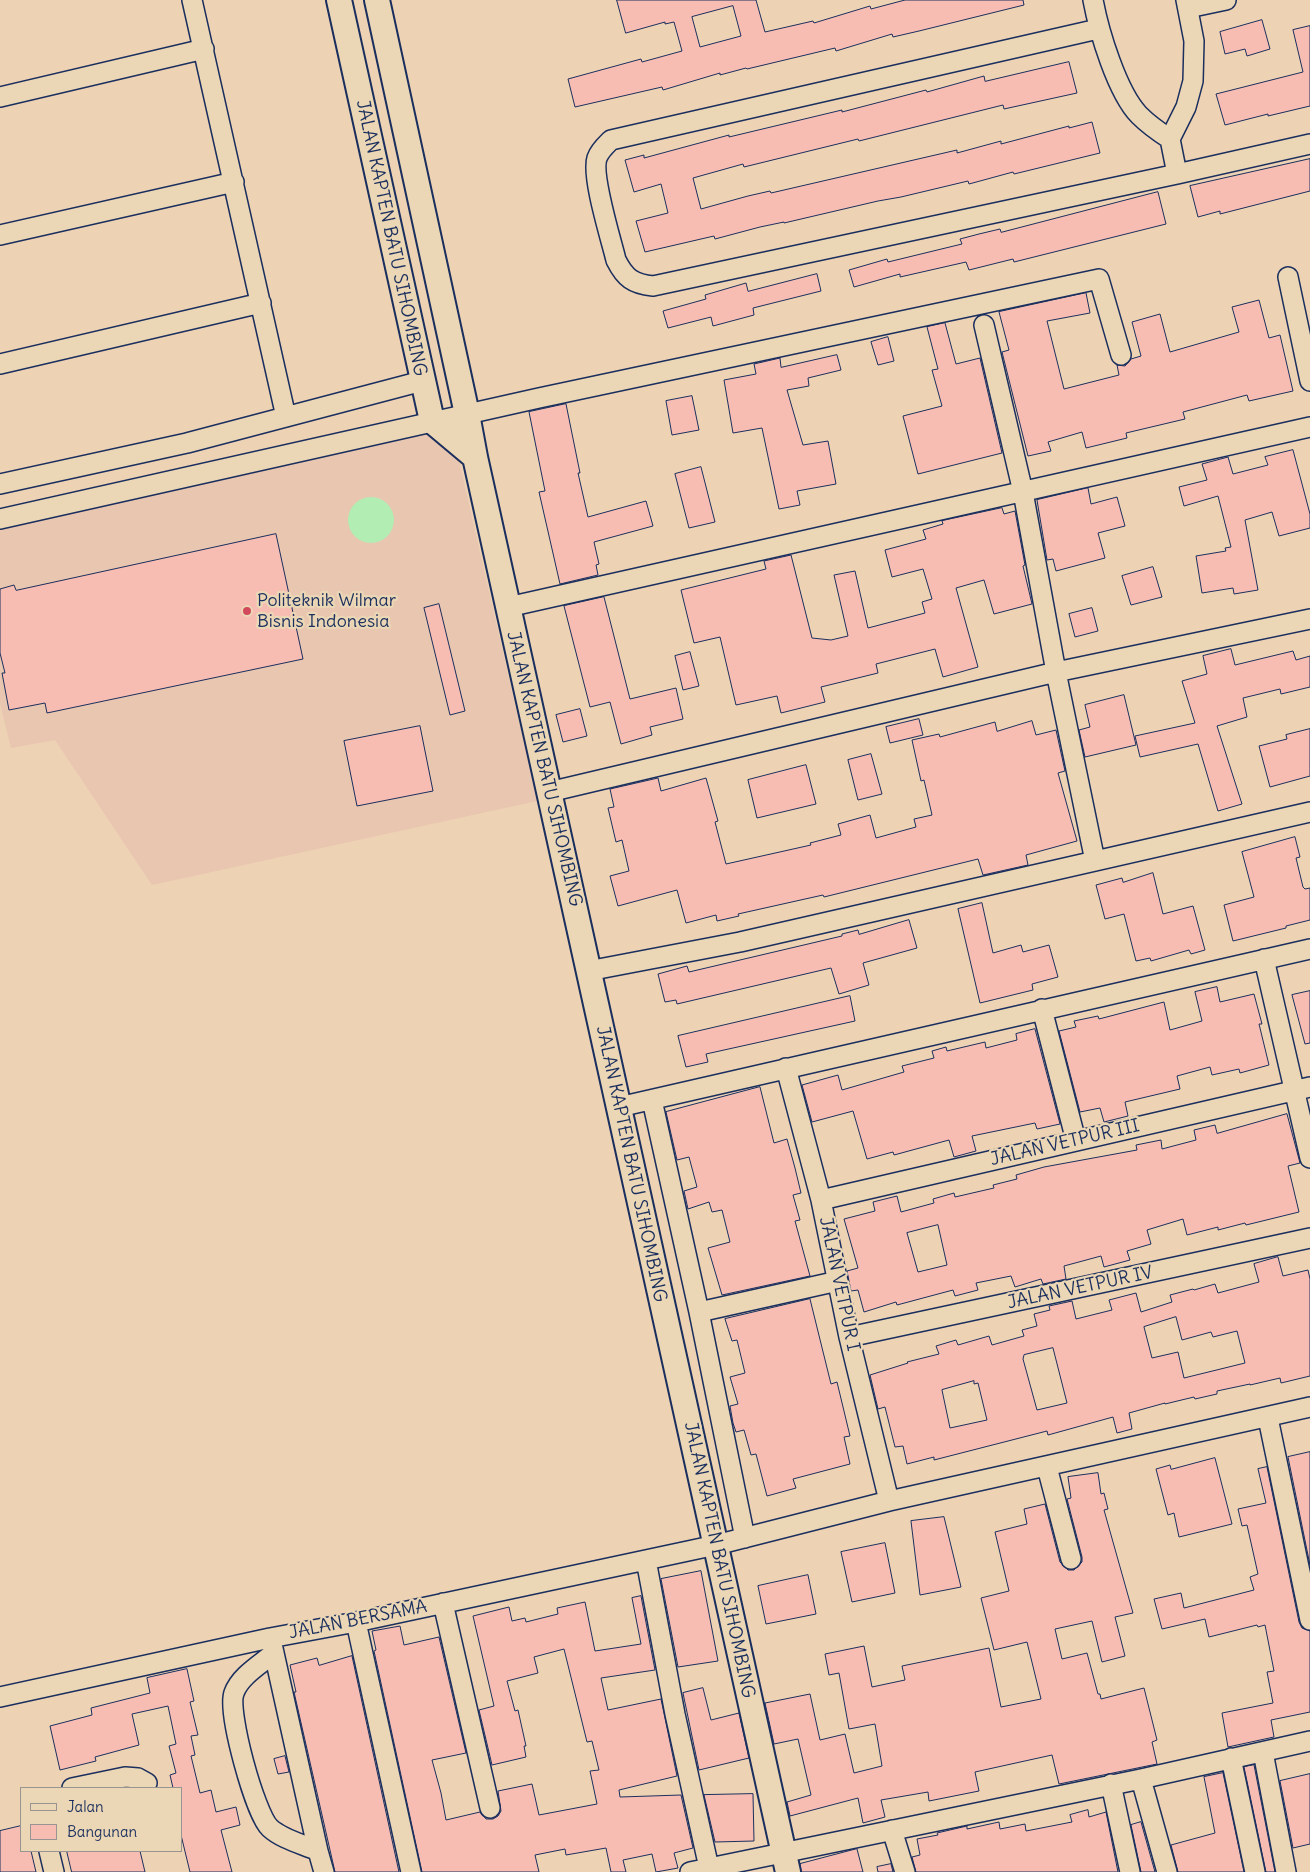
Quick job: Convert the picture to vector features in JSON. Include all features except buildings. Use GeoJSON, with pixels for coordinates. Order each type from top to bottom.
{"type":"FeatureCollection","features":[{"type":"Feature","properties":{"kind":"street"},"geometry":{"type":"LineString","coordinates":[[192,0],[286,417]]}},
{"type":"Feature","properties":{"kind":"street","name":"JALAN KAPTEN BATU SIHOMBING"},"geometry":{"type":"LineString","coordinates":[[338,0],[432,422]]}},
{"type":"Feature","properties":{"kind":"street","name":"JALAN KAPTEN BATU SIHOMBING"},"geometry":{"type":"LineString","coordinates":[[378,0],[467,414],[474,457],[786,1862]]}},
{"type":"Feature","properties":{"kind":"street"},"geometry":{"type":"LineString","coordinates":[[1093,0],[1098,29],[1129,101],[1138,114],[1170,139]]}},
{"type":"Feature","properties":{"kind":"street"},"geometry":{"type":"LineString","coordinates":[[1176,174],[1170,139],[1186,107],[1193,81],[1194,41],[1187,4],[1226,0]]}},
{"type":"Feature","properties":{"kind":"street"},"geometry":{"type":"LineString","coordinates":[[1098,29],[611,140],[601,150],[596,160],[597,179],[616,260],[622,272],[631,280],[641,285],[653,286],[1310,144]]}},
{"type":"Feature","properties":{"kind":"street"},"geometry":{"type":"LineString","coordinates":[[0,98],[204,49]]}},
{"type":"Feature","properties":{"kind":"street"},"geometry":{"type":"LineString","coordinates":[[0,235],[234,182]]}},
{"type":"Feature","properties":{"kind":"street"},"geometry":{"type":"LineString","coordinates":[[1288,277],[1310,381]]}},
{"type":"Feature","properties":{"kind":"street"},"geometry":{"type":"LineString","coordinates":[[0,519],[467,414],[1099,279],[1120,355]]}},
{"type":"Feature","properties":{"kind":"street"},"geometry":{"type":"LineString","coordinates":[[0,364],[261,303]]}},
{"type":"Feature","properties":{"kind":"street"},"geometry":{"type":"LineString","coordinates":[[984,325],[1023,492],[1056,672],[1095,860]]}},
{"type":"Feature","properties":{"kind":"street"},"geometry":{"type":"LineString","coordinates":[[0,484],[187,443],[422,381]]}},
{"type":"Feature","properties":{"kind":"street"},"geometry":{"type":"LineString","coordinates":[[432,422],[474,457]]}},
{"type":"Feature","properties":{"kind":"street"},"geometry":{"type":"LineString","coordinates":[[508,607],[1310,427]]}},
{"type":"Feature","properties":{"kind":"street"},"geometry":{"type":"LineString","coordinates":[[549,792],[1056,672],[1310,618]]}},
{"type":"Feature","properties":{"kind":"street"},"geometry":{"type":"LineString","coordinates":[[588,971],[740,942],[1310,812]]}},
{"type":"Feature","properties":{"kind":"street"},"geometry":{"type":"LineString","coordinates":[[618,1107],[1310,949]]}},
{"type":"Feature","properties":{"kind":"street"},"geometry":{"type":"LineString","coordinates":[[1264,959],[1302,1089],[1310,1158]]}},
{"type":"Feature","properties":{"kind":"street"},"geometry":{"type":"LineString","coordinates":[[1042,1010],[1076,1141]]}},
{"type":"Feature","properties":{"kind":"street","name":"JALAN VETPUR I"},"geometry":{"type":"LineString","coordinates":[[786,1068],[821,1200],[849,1337],[889,1501]]}},
{"type":"Feature","properties":{"kind":"street","name":"JALAN VETPUR III"},"geometry":{"type":"LineString","coordinates":[[821,1200],[1302,1089]]}},
{"type":"Feature","properties":{"kind":"street"},"geometry":{"type":"LineString","coordinates":[[652,1100],[699,1312],[745,1538]]}},
{"type":"Feature","properties":{"kind":"street","name":"JALAN VETPUR IV"},"geometry":{"type":"LineString","coordinates":[[849,1337],[1310,1238]]}},
{"type":"Feature","properties":{"kind":"street"},"geometry":{"type":"LineString","coordinates":[[699,1312],[838,1281]]}},
{"type":"Feature","properties":{"kind":"street","name":"JALAN BERSAMA"},"geometry":{"type":"LineString","coordinates":[[0,1697],[272,1645],[356,1622],[716,1545],[889,1501],[1310,1408]]}},
{"type":"Feature","properties":{"kind":"street"},"geometry":{"type":"LineString","coordinates":[[1268,1418],[1310,1620]]}},
{"type":"Feature","properties":{"kind":"street"},"geometry":{"type":"LineString","coordinates":[[1047,1467],[1071,1559]]}},
{"type":"Feature","properties":{"kind":"street"},"geometry":{"type":"LineString","coordinates":[[646,1560],[675,1714],[710,1868]]}},
{"type":"Feature","properties":{"kind":"street"},"geometry":{"type":"LineString","coordinates":[[443,1603],[490,1808]]}},
{"type":"Feature","properties":{"kind":"street"},"geometry":{"type":"LineString","coordinates":[[356,1622],[411,1872]]}},
{"type":"Feature","properties":{"kind":"street"},"geometry":{"type":"LineString","coordinates":[[272,1645],[324,1872]]}},
{"type":"Feature","properties":{"kind":"street"},"geometry":{"type":"LineString","coordinates":[[272,1645],[239,1682],[233,1694],[233,1707],[238,1736],[260,1813],[269,1827],[282,1836],[318,1851]]}},
{"type":"Feature","properties":{"kind":"street"},"geometry":{"type":"LineString","coordinates":[[690,1872],[710,1868],[786,1862],[892,1830],[1310,1741]]}},
{"type":"Feature","properties":{"kind":"street"},"geometry":{"type":"LineString","coordinates":[[1263,1752],[1286,1872]]}},
{"type":"Feature","properties":{"kind":"street"},"geometry":{"type":"LineString","coordinates":[[1231,1758],[1255,1872]]}},
{"type":"Feature","properties":{"kind":"street"},"geometry":{"type":"LineString","coordinates":[[77,1787],[125,1777],[138,1778],[147,1783]]}},
{"type":"Feature","properties":{"kind":"street"},"geometry":{"type":"LineString","coordinates":[[1141,1778],[1167,1872]]}},
{"type":"Feature","properties":{"kind":"street"},"geometry":{"type":"LineString","coordinates":[[1111,1784],[1130,1872]]}},
{"type":"Feature","properties":{"kind":"street"},"geometry":{"type":"LineString","coordinates":[[892,1830],[905,1872]]}},
{"type":"Feature","properties":{"kind":"street"},"geometry":{"type":"LineString","coordinates":[[49,1852],[54,1872]]}},
{"type":"Feature","properties":{"kind":"shaded area","name":"Politeknik Wilmar Bisnis Indonesia"},"geometry":{"type":"Polygon","coordinates":[[[450,421],[537,801],[152,885],[55,740],[11,748],[0,704],[0,517],[450,421]]]}},
{"type":"Feature","properties":{"kind":"green space"},"geometry":{"type":"Polygon","coordinates":[[[366,497],[376,497],[390,507],[394,520],[390,533],[384,539],[376,543],[366,543],[352,533],[348,525],[348,515],[358,501],[366,497]]]}},
{"type":"Feature","properties":{"kind":"place","name":"Politeknik Wilmar Bisnis Indonesia"},"geometry":{"type":"Point","coordinates":[247,611]}}]}
